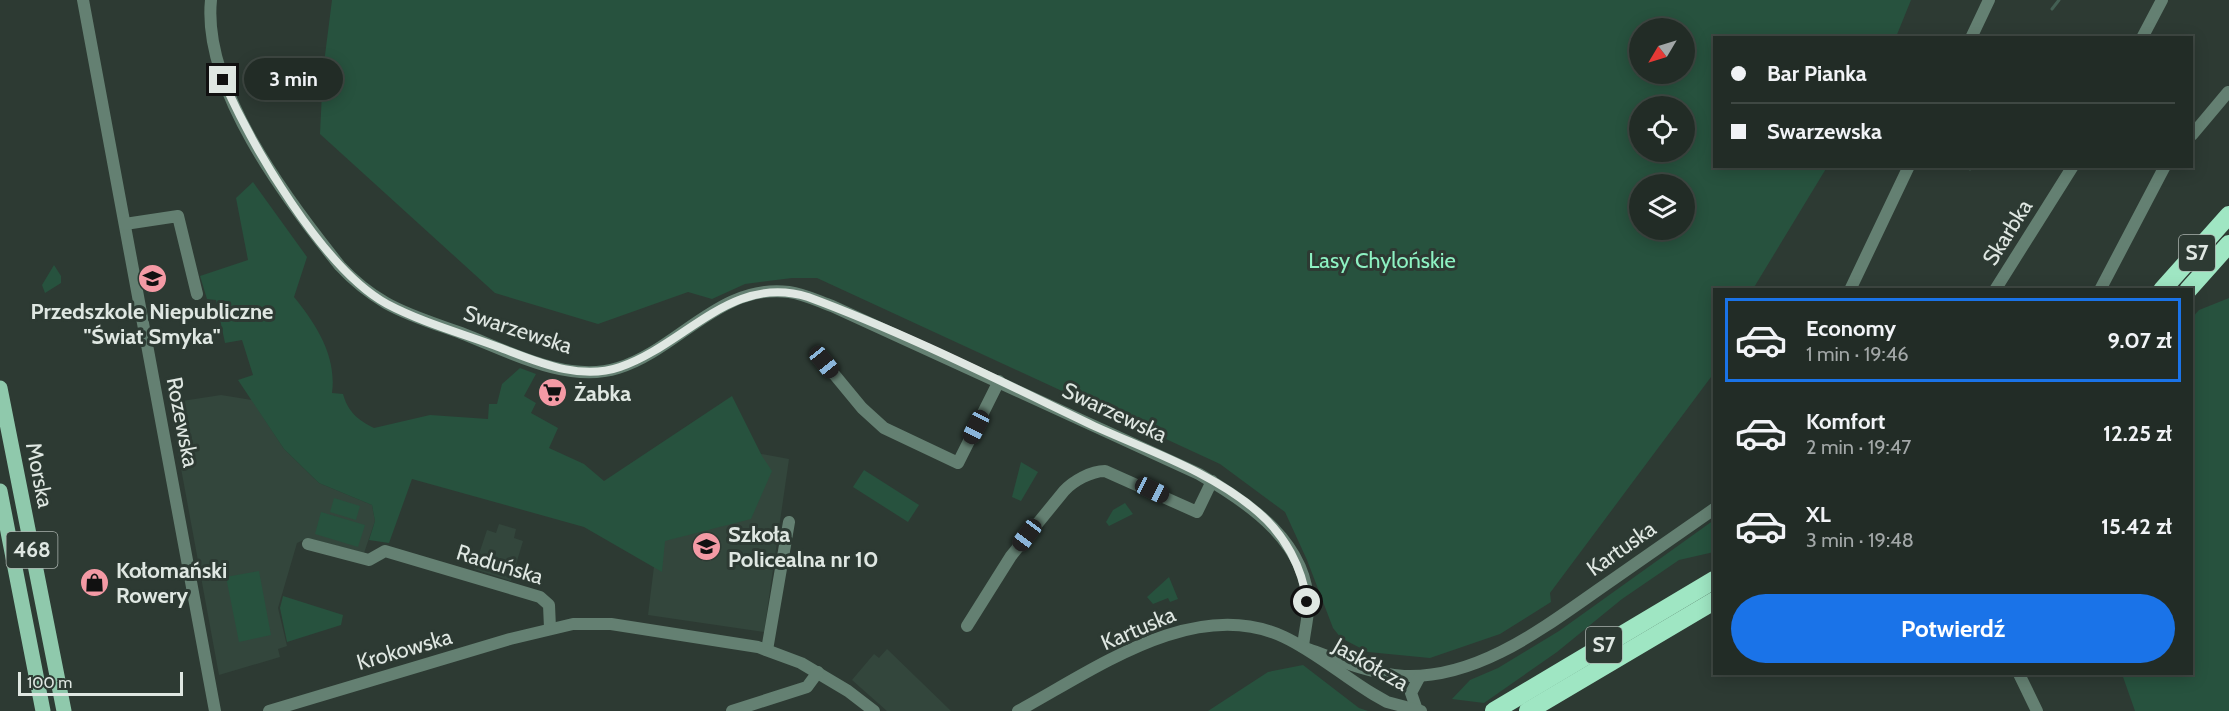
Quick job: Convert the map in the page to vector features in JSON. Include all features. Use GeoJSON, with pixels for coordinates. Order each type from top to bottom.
{"type":"FeatureCollection","features":[{"type":"Feature","properties":{"kind":"highway","name":"S7"},"geometry":{"type":"LineString","coordinates":[[2164,288],[2229,215]]}},
{"type":"Feature","properties":{"kind":"highway","name":"S7"},"geometry":{"type":"LineString","coordinates":[[2190,288],[2229,244]]}},
{"type":"Feature","properties":{"kind":"highway","name":"S7"},"geometry":{"type":"LineString","coordinates":[[1494,711],[1713,581]]}},
{"type":"Feature","properties":{"kind":"highway","name":"S7"},"geometry":{"type":"LineString","coordinates":[[1528,711],[1713,602]]}},
{"type":"Feature","properties":{"kind":"main road","name":"Morska"},"geometry":{"type":"LineString","coordinates":[[0,388],[64,711]]}},
{"type":"Feature","properties":{"kind":"main road","name":"Morska"},"geometry":{"type":"LineString","coordinates":[[0,491],[43,711]]}},
{"type":"Feature","properties":{"kind":"street","name":"Rozewska"},"geometry":{"type":"LineString","coordinates":[[83,0],[216,711]]}},
{"type":"Feature","properties":{"kind":"street","name":"Swarzewska"},"geometry":{"type":"LineString","coordinates":[[211,0],[214,48],[223,80],[253,142],[340,266],[357,283],[387,303],[542,363],[583,371],[616,368],[654,352],[731,300],[760,293],[788,292],[832,306],[999,381],[1212,482],[1259,513],[1293,556],[1305,585],[1307,602],[1303,647]]}},
{"type":"Feature","properties":{"kind":"street"},"geometry":{"type":"LineString","coordinates":[[1972,36],[1989,0]]}},
{"type":"Feature","properties":{"kind":"street"},"geometry":{"type":"LineString","coordinates":[[2143,36],[2162,0]]}},
{"type":"Feature","properties":{"kind":"street"},"geometry":{"type":"LineString","coordinates":[[2193,134],[2228,92]]}},
{"type":"Feature","properties":{"kind":"street"},"geometry":{"type":"LineString","coordinates":[[1851,288],[1908,168]]}},
{"type":"Feature","properties":{"kind":"street","name":"Skarbka"},"geometry":{"type":"LineString","coordinates":[[1996,288],[2072,168]]}},
{"type":"Feature","properties":{"kind":"street"},"geometry":{"type":"LineString","coordinates":[[2101,288],[2163,168]]}},
{"type":"Feature","properties":{"kind":"street"},"geometry":{"type":"LineString","coordinates":[[125,224],[178,216],[197,294]]}},
{"type":"Feature","properties":{"kind":"street"},"geometry":{"type":"LineString","coordinates":[[824,362],[862,408],[884,428],[958,463],[999,381]]}},
{"type":"Feature","properties":{"kind":"street"},"geometry":{"type":"LineString","coordinates":[[967,626],[1011,556],[1064,491],[1075,482],[1098,471],[1105,471],[1197,512],[1212,482]]}},
{"type":"Feature","properties":{"kind":"street","name":"Kartuska"},"geometry":{"type":"LineString","coordinates":[[1018,711],[1146,642],[1184,629],[1213,626],[1258,630],[1373,671],[1420,676],[1467,667],[1555,620],[1713,510]]}},
{"type":"Feature","properties":{"kind":"street"},"geometry":{"type":"LineString","coordinates":[[767,650],[789,522]]}},
{"type":"Feature","properties":{"kind":"street","name":"Raduńska"},"geometry":{"type":"LineString","coordinates":[[308,544],[369,560],[385,551],[540,597],[549,605],[550,628]]}},
{"type":"Feature","properties":{"kind":"street"},"geometry":{"type":"LineString","coordinates":[[550,628],[611,624],[767,650],[818,672],[874,711]]}},
{"type":"Feature","properties":{"kind":"street","name":"Krokowska"},"geometry":{"type":"LineString","coordinates":[[269,711],[550,628]]}},
{"type":"Feature","properties":{"kind":"street","name":"Jaskółcza"},"geometry":{"type":"LineString","coordinates":[[1303,647],[1372,694],[1387,702],[1419,711]]}},
{"type":"Feature","properties":{"kind":"street"},"geometry":{"type":"LineString","coordinates":[[732,711],[807,687],[818,672]]}},
{"type":"Feature","properties":{"kind":"street"},"geometry":{"type":"LineString","coordinates":[[2019,675],[2037,711]]}},
{"type":"Feature","properties":{"kind":"street"},"geometry":{"type":"LineString","coordinates":[[1419,711],[1411,693],[1420,676]]}},
{"type":"Feature","properties":{"kind":"shaded area"},"geometry":{"type":"Polygon","coordinates":[[[221,395],[252,400],[284,449],[319,483],[372,505],[375,521],[364,553],[308,538],[297,543],[278,608],[287,646],[278,649],[280,657],[219,675],[169,403],[221,395]]]}},
{"type":"Feature","properties":{"kind":"shaded area"},"geometry":{"type":"Polygon","coordinates":[[[670,437],[789,459],[764,632],[648,615],[670,437]]]}},
{"type":"Feature","properties":{"kind":"shaded area"},"geometry":{"type":"Polygon","coordinates":[[[499,524],[516,529],[514,538],[523,541],[511,581],[474,569],[487,530],[496,533],[499,524]]]}},
{"type":"Feature","properties":{"kind":"shaded area"},"geometry":{"type":"Polygon","coordinates":[[[887,649],[951,711],[887,711],[852,680],[874,654],[879,658],[887,649]]]}},
{"type":"Feature","properties":{"kind":"green space","name":"Lasy Chylońskie"},"geometry":{"type":"Polygon","coordinates":[[[332,0],[1911,0],[1896,36],[1713,36],[1713,168],[1826,168],[1754,288],[1713,288],[1713,374],[1550,593],[1551,602],[1500,634],[1430,658],[1368,652],[1341,638],[1333,628],[1307,560],[1285,512],[1220,464],[817,278],[792,278],[745,284],[712,299],[688,292],[598,324],[495,293],[320,134],[323,71],[332,0]]]}},
{"type":"Feature","properties":{"kind":"green space"},"geometry":{"type":"Polygon","coordinates":[[[253,182],[307,257],[294,297],[317,329],[328,353],[333,379],[332,393],[343,394],[351,411],[363,422],[374,428],[430,415],[488,419],[489,404],[497,404],[502,384],[520,368],[536,374],[524,396],[536,403],[531,413],[558,428],[549,448],[584,464],[604,481],[732,396],[772,471],[751,519],[665,541],[662,572],[584,527],[412,479],[389,543],[369,540],[375,521],[372,505],[319,483],[284,449],[238,380],[253,375],[242,340],[225,343],[216,300],[207,299],[200,276],[248,260],[236,198],[253,182]]]}},
{"type":"Feature","properties":{"kind":"green space"},"geometry":{"type":"Polygon","coordinates":[[[54,265],[61,276],[61,283],[45,293],[42,285],[54,265]]]}},
{"type":"Feature","properties":{"kind":"green space"},"geometry":{"type":"Polygon","coordinates":[[[2229,298],[2229,711],[2135,711],[2122,675],[2193,675],[2193,317],[2199,310],[2229,298]]]}},
{"type":"Feature","properties":{"kind":"green space"},"geometry":{"type":"Polygon","coordinates":[[[1021,462],[1038,472],[1021,501],[1012,497],[1021,462]]]}},
{"type":"Feature","properties":{"kind":"green space"},"geometry":{"type":"Polygon","coordinates":[[[864,470],[919,505],[908,522],[853,487],[864,470]]]}},
{"type":"Feature","properties":{"kind":"green space"},"geometry":{"type":"Polygon","coordinates":[[[334,498],[360,506],[356,520],[330,512],[334,498]]]}},
{"type":"Feature","properties":{"kind":"green space"},"geometry":{"type":"Polygon","coordinates":[[[1125,503],[1133,514],[1109,526],[1106,522],[1113,510],[1125,503]]]}},
{"type":"Feature","properties":{"kind":"green space"},"geometry":{"type":"Polygon","coordinates":[[[321,512],[365,525],[358,547],[315,534],[321,512]]]}},
{"type":"Feature","properties":{"kind":"green space"},"geometry":{"type":"Polygon","coordinates":[[[1713,521],[1713,552],[1679,560],[1622,599],[1557,652],[1484,703],[1452,699],[1470,680],[1498,668],[1559,631],[1713,521]]]}},
{"type":"Feature","properties":{"kind":"green space"},"geometry":{"type":"Polygon","coordinates":[[[259,571],[271,635],[239,642],[226,577],[259,571]]]}},
{"type":"Feature","properties":{"kind":"green space"},"geometry":{"type":"Polygon","coordinates":[[[1169,577],[1178,599],[1170,602],[1168,598],[1153,604],[1147,597],[1169,577]]]}},
{"type":"Feature","properties":{"kind":"green space"},"geometry":{"type":"Polygon","coordinates":[[[283,596],[343,615],[341,625],[287,642],[280,608],[283,596]]]}},
{"type":"Feature","properties":{"kind":"green space"},"geometry":{"type":"Polygon","coordinates":[[[1303,665],[1359,708],[1368,711],[1208,711],[1268,672],[1303,665]]]}},
{"type":"Feature","properties":{"kind":"waterway"},"geometry":{"type":"LineString","coordinates":[[2052,9],[2059,0]]}},
{"type":"Feature","properties":{"kind":"place","name":"Przedszkole Niepubliczne \"Świat Smyka\""},"geometry":{"type":"Point","coordinates":[152,279]}},
{"type":"Feature","properties":{"kind":"place","name":"Żabka"},"geometry":{"type":"Point","coordinates":[553,393]}},
{"type":"Feature","properties":{"kind":"place","name":"Szkoła Policealna nr 10"},"geometry":{"type":"Point","coordinates":[707,547]}},
{"type":"Feature","properties":{"kind":"place","name":"Kołomański Rowery"},"geometry":{"type":"Point","coordinates":[95,583]}},
{"type":"Feature","properties":{"kind":"route"},"geometry":{"type":"LineString","coordinates":[[223,80],[253,142],[328,251],[357,283],[387,303],[412,315],[542,363],[559,368],[600,371],[639,360],[654,352],[731,300],[769,292],[788,292],[808,297],[999,381],[1199,474],[1234,494],[1259,513],[1290,549],[1305,585],[1307,602]]}}]}
